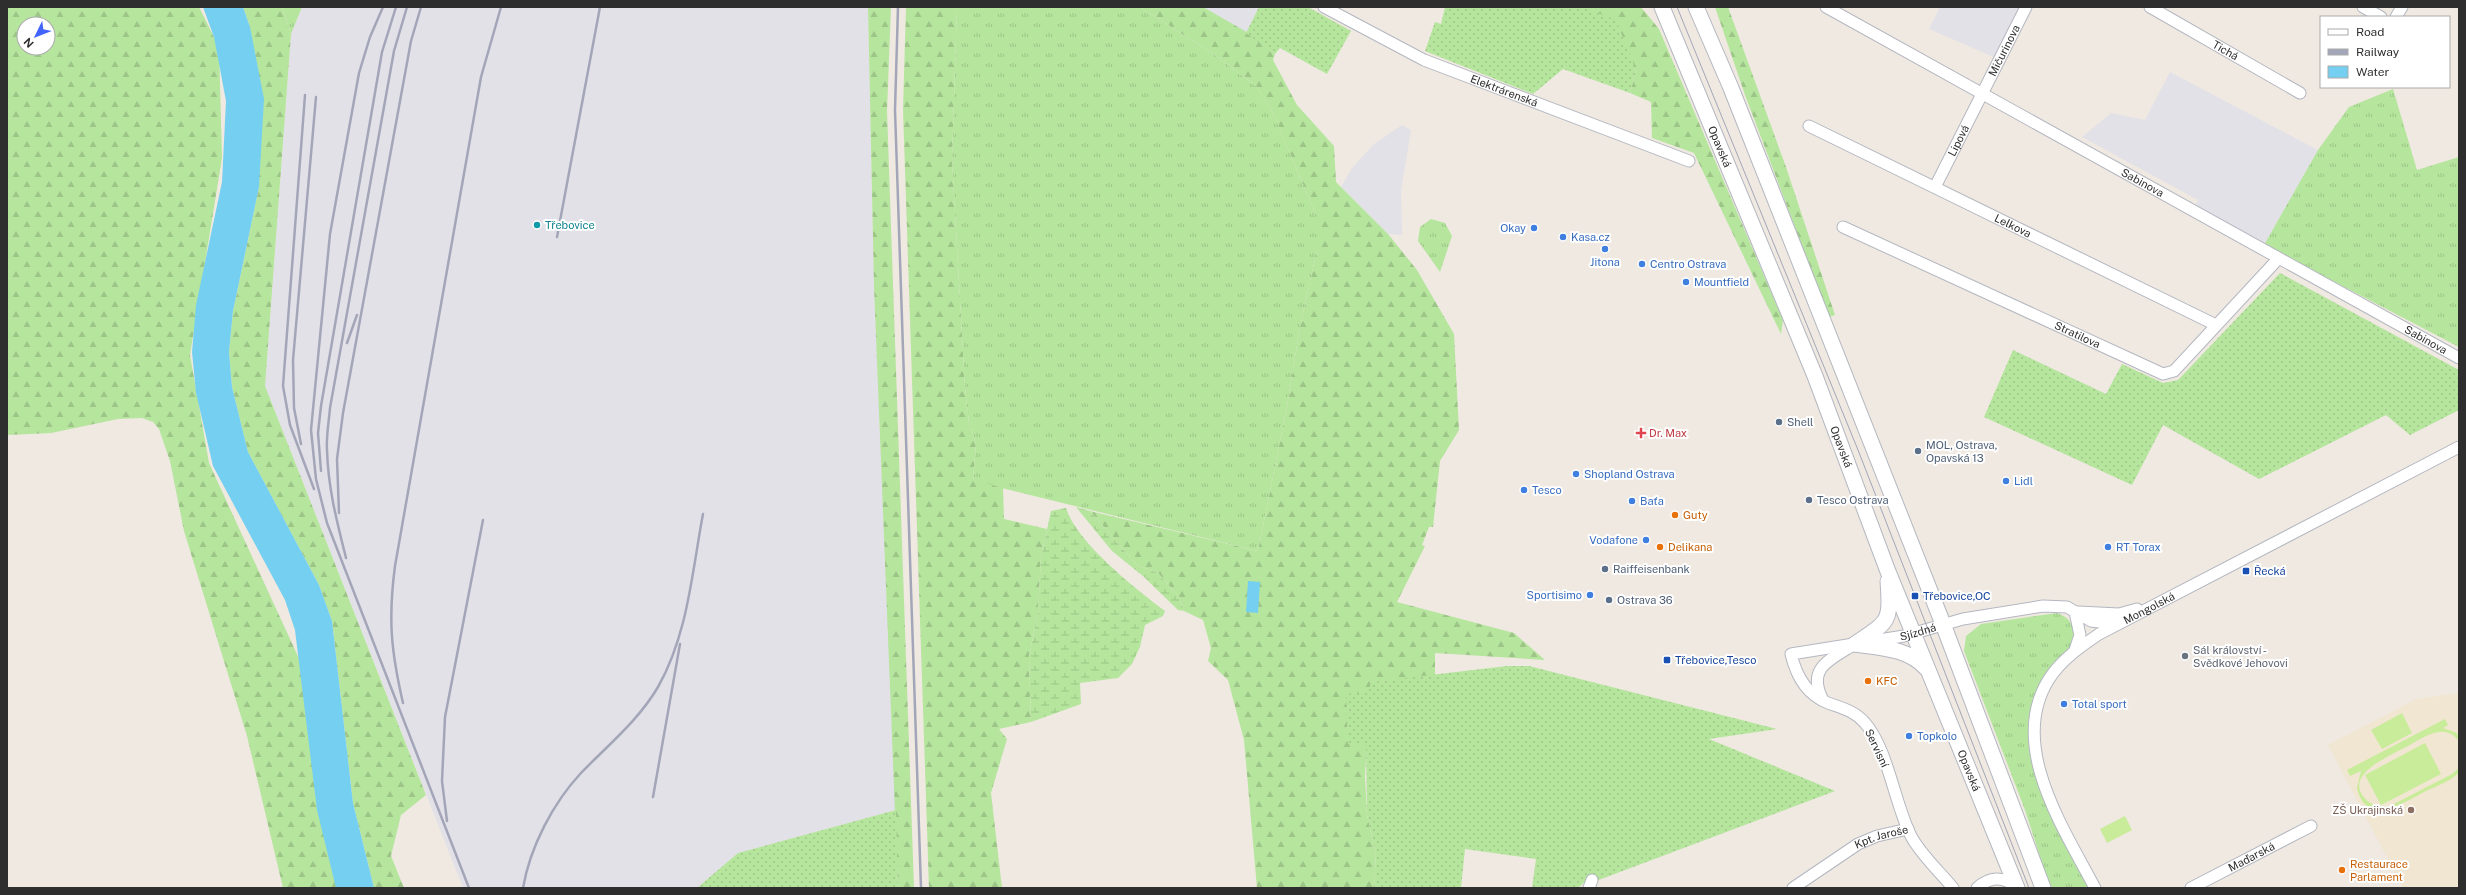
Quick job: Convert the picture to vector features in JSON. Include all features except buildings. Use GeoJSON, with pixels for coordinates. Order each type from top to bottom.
{"type":"FeatureCollection","features":[{"type":"Feature","properties":{"kind":"main road"},"geometry":{"type":"LineString","coordinates":[[1652,7],[1677,41]]}},
{"type":"Feature","properties":{"kind":"main road","name":"Opavská"},"geometry":{"type":"LineString","coordinates":[[1662,7],[1815,376],[1887,569],[1932,675],[2017,888]]}},
{"type":"Feature","properties":{"kind":"main road"},"geometry":{"type":"LineString","coordinates":[[1696,7],[1731,88],[1943,624],[2043,888]]}},
{"type":"Feature","properties":{"kind":"main road"},"geometry":{"type":"LineString","coordinates":[[1707,7],[1731,88]]}},
{"type":"Feature","properties":{"kind":"main road"},"geometry":{"type":"LineString","coordinates":[[1855,644],[1884,624],[1890,612],[1887,569]]}},
{"type":"Feature","properties":{"kind":"main road"},"geometry":{"type":"LineString","coordinates":[[1855,644],[1907,653],[1918,659],[1932,675]]}},
{"type":"Feature","properties":{"kind":"street","name":"Elektrárenská"},"geometry":{"type":"LineString","coordinates":[[1324,7],[1424,60],[1689,161]]}},
{"type":"Feature","properties":{"kind":"street","name":"Sabinova"},"geometry":{"type":"LineString","coordinates":[[1826,7],[2459,358]]}},
{"type":"Feature","properties":{"kind":"street","name":"Mičurinova"},"geometry":{"type":"LineString","coordinates":[[1981,93],[2026,7]]}},
{"type":"Feature","properties":{"kind":"street","name":"Tichá"},"geometry":{"type":"LineString","coordinates":[[2150,7],[2300,93]]}},
{"type":"Feature","properties":{"kind":"street"},"geometry":{"type":"LineString","coordinates":[[2363,7],[2379,16]]}},
{"type":"Feature","properties":{"kind":"street"},"geometry":{"type":"LineString","coordinates":[[2397,16],[2402,7]]}},
{"type":"Feature","properties":{"kind":"street","name":"Lipová"},"geometry":{"type":"LineString","coordinates":[[1935,187],[1981,93]]}},
{"type":"Feature","properties":{"kind":"street","name":"Lelkova"},"geometry":{"type":"LineString","coordinates":[[1809,126],[2216,325]]}},
{"type":"Feature","properties":{"kind":"street","name":"Stratilova"},"geometry":{"type":"LineString","coordinates":[[1843,227],[2163,374],[2174,370],[2278,259]]}},
{"type":"Feature","properties":{"kind":"street","name":"Mongolská"},"geometry":{"type":"LineString","coordinates":[[2095,888],[2066,834],[2049,795],[2039,771],[2033,745],[2035,716],[2042,691],[2054,671],[2075,650],[2118,624],[2459,447]]}},
{"type":"Feature","properties":{"kind":"street"},"geometry":{"type":"LineString","coordinates":[[2074,612],[2119,614],[2156,604]]}},
{"type":"Feature","properties":{"kind":"street","name":"Sjízdná"},"geometry":{"type":"LineString","coordinates":[[1791,654],[1855,644],[1943,624],[2043,606],[2059,606],[2074,612]]}},
{"type":"Feature","properties":{"kind":"street"},"geometry":{"type":"LineString","coordinates":[[2074,612],[2091,621],[2118,624]]}},
{"type":"Feature","properties":{"kind":"street"},"geometry":{"type":"LineString","coordinates":[[2074,612],[2080,635],[2075,650]]}},
{"type":"Feature","properties":{"kind":"street"},"geometry":{"type":"LineString","coordinates":[[1824,701],[1817,685],[1820,670],[1828,661],[1855,644]]}},
{"type":"Feature","properties":{"kind":"street","name":"Servisní"},"geometry":{"type":"LineString","coordinates":[[1791,654],[1802,682],[1824,701],[1852,712],[1870,730],[1891,779],[1908,829]]}},
{"type":"Feature","properties":{"kind":"street","name":"Maďarská"},"geometry":{"type":"LineString","coordinates":[[2191,888],[2311,826]]}},
{"type":"Feature","properties":{"kind":"street","name":"Kpt. Jaroše"},"geometry":{"type":"LineString","coordinates":[[1793,888],[1853,846],[1877,836],[1908,829],[1915,842],[1953,888]]}},
{"type":"Feature","properties":{"kind":"street"},"geometry":{"type":"LineString","coordinates":[[1977,888],[1993,878],[2007,881],[2017,888]]}},
{"type":"Feature","properties":{"kind":"shaded area"},"geometry":{"type":"Polygon","coordinates":[[[302,7],[868,7],[874,287],[896,810],[738,853],[697,888],[463,888],[265,386],[291,34],[302,7]]]}},
{"type":"Feature","properties":{"kind":"shaded area"},"geometry":{"type":"Polygon","coordinates":[[[1202,7],[1259,7],[1246,33],[1202,7]]]}},
{"type":"Feature","properties":{"kind":"shaded area"},"geometry":{"type":"Polygon","coordinates":[[[1940,7],[2024,7],[1996,58],[1929,29],[1940,7]]]}},
{"type":"Feature","properties":{"kind":"shaded area"},"geometry":{"type":"Polygon","coordinates":[[[2170,72],[2318,150],[2264,245],[2195,207],[2198,200],[2082,137],[2111,113],[2145,120],[2170,72]]]}},
{"type":"Feature","properties":{"kind":"shaded area"},"geometry":{"type":"Polygon","coordinates":[[[1402,125],[1411,130],[1401,191],[1402,235],[1388,234],[1341,187],[1352,168],[1374,144],[1402,125]]]}},
{"type":"Feature","properties":{"kind":"shaded area","name":"ZŠ Ukrajinská"},"geometry":{"type":"Polygon","coordinates":[[[2459,693],[2459,888],[2403,888],[2328,745],[2416,699],[2459,693]]]}},
{"type":"Feature","properties":{"kind":"green space"},"geometry":{"type":"Polygon","coordinates":[[[7,7],[199,7],[219,47],[222,158],[190,355],[209,463],[307,676],[342,888],[283,888],[247,736],[184,531],[170,461],[159,429],[153,422],[142,418],[118,419],[51,433],[7,435],[7,7]]]}},
{"type":"Feature","properties":{"kind":"green space"},"geometry":{"type":"Polygon","coordinates":[[[243,7],[282,7],[291,34],[265,386],[426,795],[401,815],[391,856],[404,888],[374,888],[353,803],[332,621],[319,585],[248,452],[232,387],[229,352],[233,311],[259,187],[250,27],[243,7]]]}},
{"type":"Feature","properties":{"kind":"green space"},"geometry":{"type":"Polygon","coordinates":[[[282,7],[302,7],[291,34],[282,7]]]}},
{"type":"Feature","properties":{"kind":"green space"},"geometry":{"type":"Polygon","coordinates":[[[868,7],[891,7],[887,111],[914,888],[898,888],[874,287],[868,7]]]}},
{"type":"Feature","properties":{"kind":"green space"},"geometry":{"type":"Polygon","coordinates":[[[906,7],[957,7],[952,159],[965,388],[969,423],[976,443],[973,480],[1003,488],[1004,519],[1047,529],[1041,557],[1038,612],[1029,657],[1031,722],[999,729],[1007,739],[991,793],[1002,888],[929,888],[903,110],[906,7]]]}},
{"type":"Feature","properties":{"kind":"green space"},"geometry":{"type":"Polygon","coordinates":[[[957,7],[1140,7],[1212,53],[1256,86],[1273,113],[1317,217],[1317,250],[1300,327],[1287,406],[1258,551],[973,481],[976,443],[969,423],[965,388],[952,159],[957,7]]]}},
{"type":"Feature","properties":{"kind":"green space"},"geometry":{"type":"Polygon","coordinates":[[[1140,7],[1203,7],[1245,31],[1275,54],[1273,60],[1297,105],[1334,146],[1336,182],[1388,234],[1417,270],[1454,334],[1459,430],[1440,461],[1433,527],[1429,527],[1422,545],[1425,546],[1397,602],[1514,633],[1545,660],[1435,653],[1435,676],[1371,682],[1365,776],[1367,815],[1376,853],[1374,888],[1257,888],[1244,740],[1228,680],[1208,661],[1211,648],[1203,620],[1184,611],[1179,597],[1158,573],[1137,565],[1090,511],[1258,551],[1287,406],[1300,327],[1317,250],[1317,217],[1273,113],[1256,86],[1212,53],[1140,7]]]}},
{"type":"Feature","properties":{"kind":"green space"},"geometry":{"type":"Polygon","coordinates":[[[1259,7],[1308,7],[1351,31],[1327,74],[1280,48],[1275,54],[1246,33],[1259,7]]]}},
{"type":"Feature","properties":{"kind":"green space"},"geometry":{"type":"Polygon","coordinates":[[[1445,7],[1582,7],[1616,20],[1636,70],[1630,93],[1563,69],[1533,94],[1425,51],[1435,22],[1441,24],[1445,7]]]}},
{"type":"Feature","properties":{"kind":"green space"},"geometry":{"type":"Polygon","coordinates":[[[1582,7],[1641,7],[1659,29],[1783,320],[1781,334],[1694,153],[1652,138],[1651,102],[1630,93],[1636,70],[1582,7]]]}},
{"type":"Feature","properties":{"kind":"green space"},"geometry":{"type":"Polygon","coordinates":[[[1715,7],[1728,7],[1786,167],[1835,315],[1829,317],[1745,95],[1715,7]]]}},
{"type":"Feature","properties":{"kind":"green space"},"geometry":{"type":"Polygon","coordinates":[[[2393,89],[2417,170],[2459,157],[2459,347],[2264,245],[2318,150],[2349,107],[2393,89]]]}},
{"type":"Feature","properties":{"kind":"green space"},"geometry":{"type":"Polygon","coordinates":[[[1431,219],[1445,223],[1452,236],[1440,272],[1418,241],[1420,227],[1431,219]]]}},
{"type":"Feature","properties":{"kind":"green space"},"geometry":{"type":"Polygon","coordinates":[[[2280,273],[2459,370],[2459,410],[2410,435],[2386,415],[2259,479],[2163,425],[2132,485],[1984,417],[2013,350],[2106,394],[2122,364],[2163,383],[2178,380],[2280,273]]]}},
{"type":"Feature","properties":{"kind":"green space"},"geometry":{"type":"Polygon","coordinates":[[[1076,507],[1090,511],[1137,565],[1158,573],[1179,597],[1184,611],[1178,610],[1143,576],[1112,551],[1076,507]]]}},
{"type":"Feature","properties":{"kind":"green space"},"geometry":{"type":"Polygon","coordinates":[[[1066,508],[1072,522],[1095,550],[1124,578],[1165,611],[1163,616],[1145,625],[1140,647],[1132,664],[1118,678],[1080,683],[1081,704],[1031,722],[1029,657],[1038,612],[1041,557],[1051,511],[1066,508]]]}},
{"type":"Feature","properties":{"kind":"green space"},"geometry":{"type":"Polygon","coordinates":[[[2057,613],[2066,618],[2071,624],[2073,628],[2073,643],[2047,672],[2040,683],[2030,709],[2028,736],[2032,762],[2039,788],[2050,815],[2089,888],[2050,888],[2025,810],[1964,651],[1966,636],[1981,624],[2057,613]]]}},
{"type":"Feature","properties":{"kind":"green space"},"geometry":{"type":"Polygon","coordinates":[[[1507,666],[1529,666],[1777,729],[1709,739],[1835,791],[1596,881],[1588,879],[1578,888],[1532,888],[1536,859],[1465,849],[1461,888],[1374,888],[1376,853],[1367,815],[1366,744],[1348,744],[1346,694],[1369,691],[1371,682],[1507,666]]]}},
{"type":"Feature","properties":{"kind":"green space"},"geometry":{"type":"Polygon","coordinates":[[[2402,713],[2412,733],[2382,749],[2371,730],[2402,713]]]}},
{"type":"Feature","properties":{"kind":"green space"},"geometry":{"type":"Polygon","coordinates":[[[2445,719],[2448,725],[2443,728],[2457,733],[2459,741],[2451,734],[2446,732],[2436,732],[2388,756],[2378,762],[2362,776],[2359,785],[2361,794],[2370,803],[2381,807],[2390,806],[2452,774],[2459,768],[2459,773],[2448,781],[2408,801],[2387,809],[2369,807],[2362,800],[2357,788],[2361,771],[2350,776],[2347,770],[2445,719]]]}},
{"type":"Feature","properties":{"kind":"green space"},"geometry":{"type":"Polygon","coordinates":[[[2425,743],[2441,774],[2381,805],[2365,775],[2425,743]]]}},
{"type":"Feature","properties":{"kind":"green space"},"geometry":{"type":"Polygon","coordinates":[[[896,810],[898,888],[697,888],[738,853],[896,810]]]}},
{"type":"Feature","properties":{"kind":"green space"},"geometry":{"type":"Polygon","coordinates":[[[2125,816],[2132,830],[2107,843],[2100,829],[2125,816]]]}},
{"type":"Feature","properties":{"kind":"water"},"geometry":{"type":"Polygon","coordinates":[[[203,7],[243,7],[250,27],[264,99],[259,187],[233,311],[229,352],[232,387],[248,452],[319,585],[332,621],[353,803],[374,888],[336,888],[317,810],[295,630],[285,600],[213,466],[196,393],[192,352],[196,305],[222,182],[226,101],[214,37],[203,7]]]}},
{"type":"Feature","properties":{"kind":"water"},"geometry":{"type":"Polygon","coordinates":[[[1248,581],[1260,582],[1258,613],[1246,612],[1248,581]]]}},
{"type":"Feature","properties":{"kind":"tram line"},"geometry":{"type":"LineString","coordinates":[[1677,7],[1858,450],[2029,888]]}},
{"type":"Feature","properties":{"kind":"railway"},"geometry":{"type":"LineString","coordinates":[[383,7],[370,37],[359,73],[330,234],[311,430],[316,479],[327,523],[469,888]]}},
{"type":"Feature","properties":{"kind":"railway"},"geometry":{"type":"LineString","coordinates":[[321,471],[318,433],[321,406],[382,52],[396,7]]}},
{"type":"Feature","properties":{"kind":"railway"},"geometry":{"type":"LineString","coordinates":[[346,558],[339,531],[329,478],[327,434],[330,408],[394,51],[407,7]]}},
{"type":"Feature","properties":{"kind":"railway"},"geometry":{"type":"LineString","coordinates":[[339,513],[337,459],[343,413],[411,41],[421,7]]}},
{"type":"Feature","properties":{"kind":"railway"},"geometry":{"type":"LineString","coordinates":[[403,703],[393,651],[391,619],[395,566],[481,77],[501,7]]}},
{"type":"Feature","properties":{"kind":"railway"},"geometry":{"type":"LineString","coordinates":[[557,237],[600,7]]}},
{"type":"Feature","properties":{"kind":"railway"},"geometry":{"type":"LineString","coordinates":[[898,7],[895,110],[921,888]]}},
{"type":"Feature","properties":{"kind":"railway"},"geometry":{"type":"LineString","coordinates":[[305,95],[283,386],[290,425],[314,489]]}},
{"type":"Feature","properties":{"kind":"railway"},"geometry":{"type":"LineString","coordinates":[[301,444],[294,408],[293,360],[316,97]]}},
{"type":"Feature","properties":{"kind":"railway"},"geometry":{"type":"LineString","coordinates":[[347,343],[357,315]]}},
{"type":"Feature","properties":{"kind":"railway"},"geometry":{"type":"LineString","coordinates":[[523,888],[526,873],[537,842],[544,826],[561,798],[581,773],[641,711],[658,687],[668,667],[683,624],[703,514]]}},
{"type":"Feature","properties":{"kind":"railway"},"geometry":{"type":"LineString","coordinates":[[447,821],[442,781],[445,717],[483,520]]}},
{"type":"Feature","properties":{"kind":"railway"},"geometry":{"type":"LineString","coordinates":[[653,797],[680,644]]}},
{"type":"Feature","properties":{"kind":"place","name":"Třebovice"},"geometry":{"type":"Point","coordinates":[537,225]}},
{"type":"Feature","properties":{"kind":"place","name":"Okay"},"geometry":{"type":"Point","coordinates":[1534,228]}},
{"type":"Feature","properties":{"kind":"place","name":"Kasa.cz"},"geometry":{"type":"Point","coordinates":[1563,237]}},
{"type":"Feature","properties":{"kind":"place","name":"Jitona"},"geometry":{"type":"Point","coordinates":[1605,249]}},
{"type":"Feature","properties":{"kind":"place","name":"Centro Ostrava"},"geometry":{"type":"Point","coordinates":[1642,264]}},
{"type":"Feature","properties":{"kind":"place","name":"Mountfield"},"geometry":{"type":"Point","coordinates":[1686,282]}},
{"type":"Feature","properties":{"kind":"place","name":"Shell"},"geometry":{"type":"Point","coordinates":[1779,422]}},
{"type":"Feature","properties":{"kind":"place","name":"Dr. Max"},"geometry":{"type":"Point","coordinates":[1641,433]}},
{"type":"Feature","properties":{"kind":"place","name":"MOL, Ostrava, Opavská 13"},"geometry":{"type":"Point","coordinates":[1918,451]}},
{"type":"Feature","properties":{"kind":"place","name":"Shopland Ostrava"},"geometry":{"type":"Point","coordinates":[1576,474]}},
{"type":"Feature","properties":{"kind":"place","name":"Lidl"},"geometry":{"type":"Point","coordinates":[2006,481]}},
{"type":"Feature","properties":{"kind":"place","name":"Tesco"},"geometry":{"type":"Point","coordinates":[1524,490]}},
{"type":"Feature","properties":{"kind":"place","name":"Tesco Ostrava"},"geometry":{"type":"Point","coordinates":[1809,500]}},
{"type":"Feature","properties":{"kind":"place","name":"Baťa"},"geometry":{"type":"Point","coordinates":[1632,501]}},
{"type":"Feature","properties":{"kind":"place","name":"Guty"},"geometry":{"type":"Point","coordinates":[1675,515]}},
{"type":"Feature","properties":{"kind":"place","name":"Vodafone"},"geometry":{"type":"Point","coordinates":[1646,540]}},
{"type":"Feature","properties":{"kind":"place","name":"Delikana"},"geometry":{"type":"Point","coordinates":[1660,547]}},
{"type":"Feature","properties":{"kind":"place","name":"RT Torax"},"geometry":{"type":"Point","coordinates":[2108,547]}},
{"type":"Feature","properties":{"kind":"place","name":"Raiffeisenbank"},"geometry":{"type":"Point","coordinates":[1605,569]}},
{"type":"Feature","properties":{"kind":"place","name":"Řecká"},"geometry":{"type":"Point","coordinates":[2246,571]}},
{"type":"Feature","properties":{"kind":"place","name":"Sportisimo"},"geometry":{"type":"Point","coordinates":[1590,595]}},
{"type":"Feature","properties":{"kind":"place","name":"Třebovice,OC"},"geometry":{"type":"Point","coordinates":[1915,596]}},
{"type":"Feature","properties":{"kind":"place","name":"Ostrava 36"},"geometry":{"type":"Point","coordinates":[1609,600]}},
{"type":"Feature","properties":{"kind":"place","name":"Sál království - Svědkové Jehovovi"},"geometry":{"type":"Point","coordinates":[2185,656]}},
{"type":"Feature","properties":{"kind":"place","name":"Třebovice,Tesco"},"geometry":{"type":"Point","coordinates":[1667,660]}},
{"type":"Feature","properties":{"kind":"place","name":"KFC"},"geometry":{"type":"Point","coordinates":[1868,681]}},
{"type":"Feature","properties":{"kind":"place","name":"Total sport"},"geometry":{"type":"Point","coordinates":[2064,704]}},
{"type":"Feature","properties":{"kind":"place","name":"Topkolo"},"geometry":{"type":"Point","coordinates":[1909,736]}},
{"type":"Feature","properties":{"kind":"place","name":"ZŠ Ukrajinská"},"geometry":{"type":"Point","coordinates":[2411,810]}},
{"type":"Feature","properties":{"kind":"place","name":"Restaurace Parlament"},"geometry":{"type":"Point","coordinates":[2342,870]}}]}
